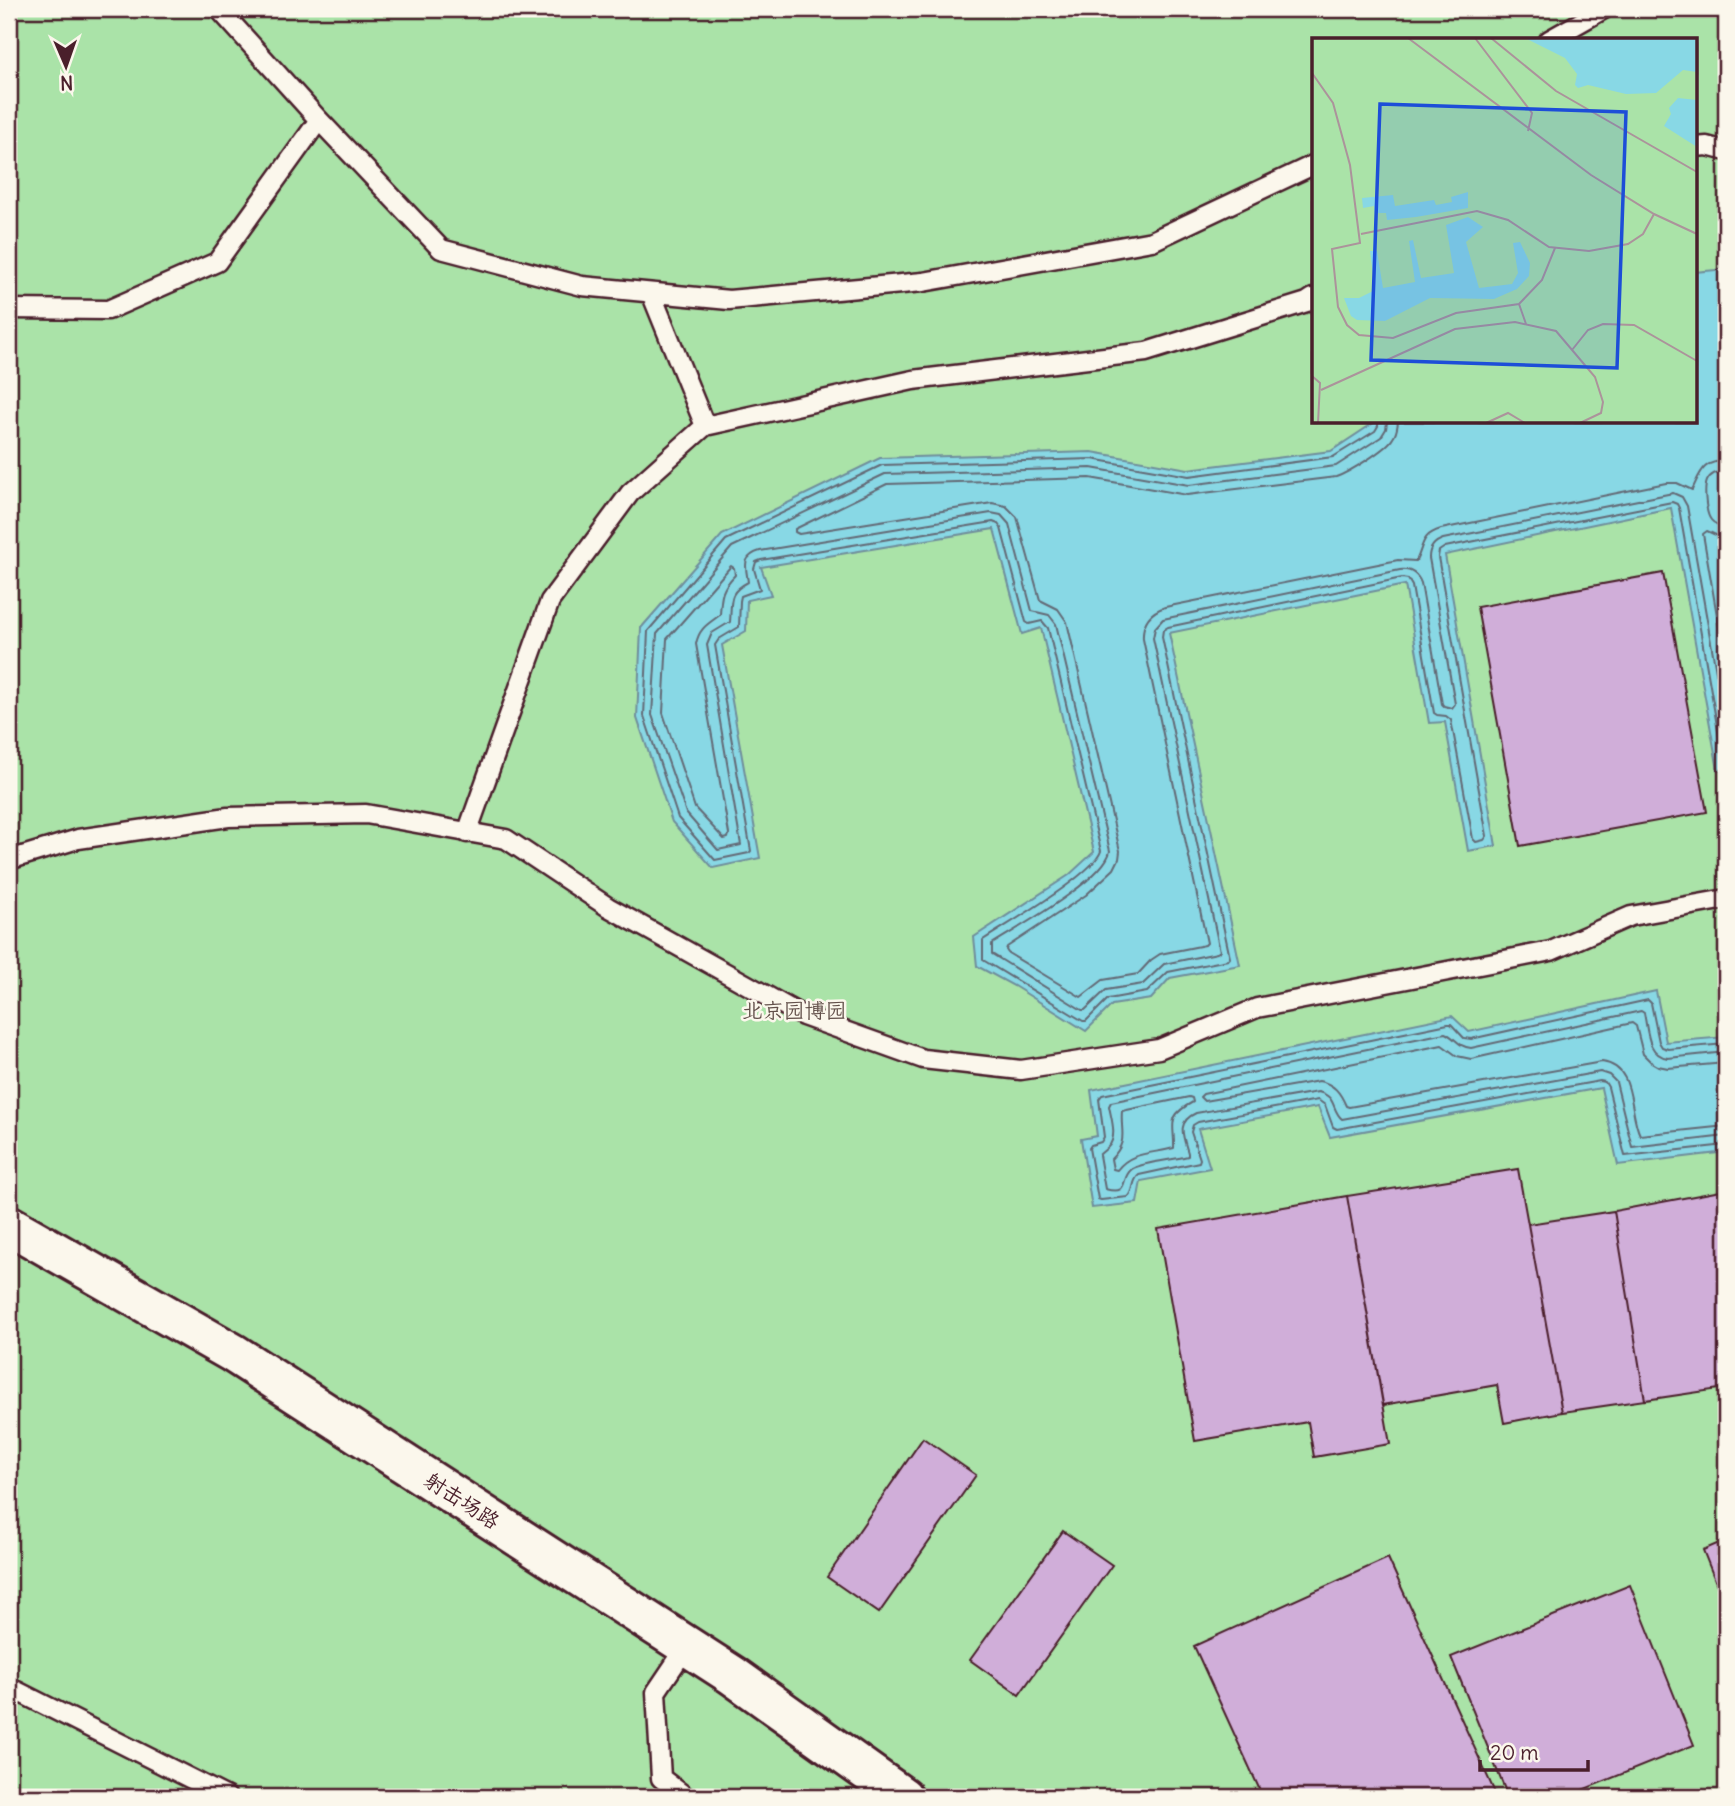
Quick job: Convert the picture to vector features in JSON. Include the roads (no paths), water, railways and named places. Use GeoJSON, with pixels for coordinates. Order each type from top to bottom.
{"type":"FeatureCollection","features":[{"type":"Feature","properties":{"kind":"street","name":"射击场路"},"geometry":{"type":"LineString","coordinates":[[9,1225],[233,1353],[732,1675],[903,1797]]}},
{"type":"Feature","properties":{"kind":"lane"},"geometry":{"type":"LineString","coordinates":[[219,9],[319,121],[441,249],[582,286],[729,300],[923,282],[1152,241],[1312,165]]}},
{"type":"Feature","properties":{"kind":"lane"},"geometry":{"type":"LineString","coordinates":[[1553,38],[1604,9]]}},
{"type":"Feature","properties":{"kind":"lane"},"geometry":{"type":"LineString","coordinates":[[9,309],[108,310],[217,262],[319,121]]}},
{"type":"Feature","properties":{"kind":"lane"},"geometry":{"type":"LineString","coordinates":[[1696,147],[1726,150]]}},
{"type":"Feature","properties":{"kind":"lane"},"geometry":{"type":"LineString","coordinates":[[651,293],[705,426]]}},
{"type":"Feature","properties":{"kind":"lane"},"geometry":{"type":"LineString","coordinates":[[467,833],[550,601],[630,493],[705,426],[913,380],[1146,352],[1312,299]]}},
{"type":"Feature","properties":{"kind":"lane"},"geometry":{"type":"LineString","coordinates":[[9,860],[78,839],[228,817],[366,814],[506,838],[608,907],[803,1016],[923,1059],[1021,1070],[1158,1049],[1257,1008],[1551,951],[1631,916],[1726,899]]}},
{"type":"Feature","properties":{"kind":"lane"},"geometry":{"type":"LineString","coordinates":[[686,1797],[662,1778],[656,1692],[687,1646]]}},
{"type":"Feature","properties":{"kind":"lane"},"geometry":{"type":"LineString","coordinates":[[9,1687],[227,1797]]}},
{"type":"Feature","properties":{"kind":"water"},"geometry":{"type":"Polygon","coordinates":[[[1726,269],[1726,487],[1720,488],[1726,531],[1726,769],[1718,770],[1671,508],[1445,555],[1496,846],[1468,851],[1445,722],[1429,723],[1405,585],[1169,633],[1240,965],[1170,978],[1151,999],[1112,1005],[1086,1031],[977,966],[974,937],[1069,875],[1094,852],[1041,628],[1022,634],[994,529],[761,567],[771,595],[747,600],[746,631],[722,645],[760,858],[713,868],[672,822],[637,718],[641,628],[722,535],[880,458],[1092,452],[1188,469],[1331,451],[1372,424],[1696,424],[1696,272],[1726,269]]]}},
{"type":"Feature","properties":{"kind":"water"},"geometry":{"type":"Polygon","coordinates":[[[1656,991],[1666,1042],[1726,1037],[1726,1152],[1618,1165],[1601,1088],[1330,1137],[1318,1107],[1198,1129],[1210,1168],[1141,1181],[1137,1203],[1092,1208],[1081,1139],[1097,1136],[1091,1090],[1452,1016],[1469,1032],[1656,991]]]}},
{"type":"Feature","properties":{"kind":"park label","name":"北京园博园"},"geometry":{"type":"Point","coordinates":[794,1011]}}]}
